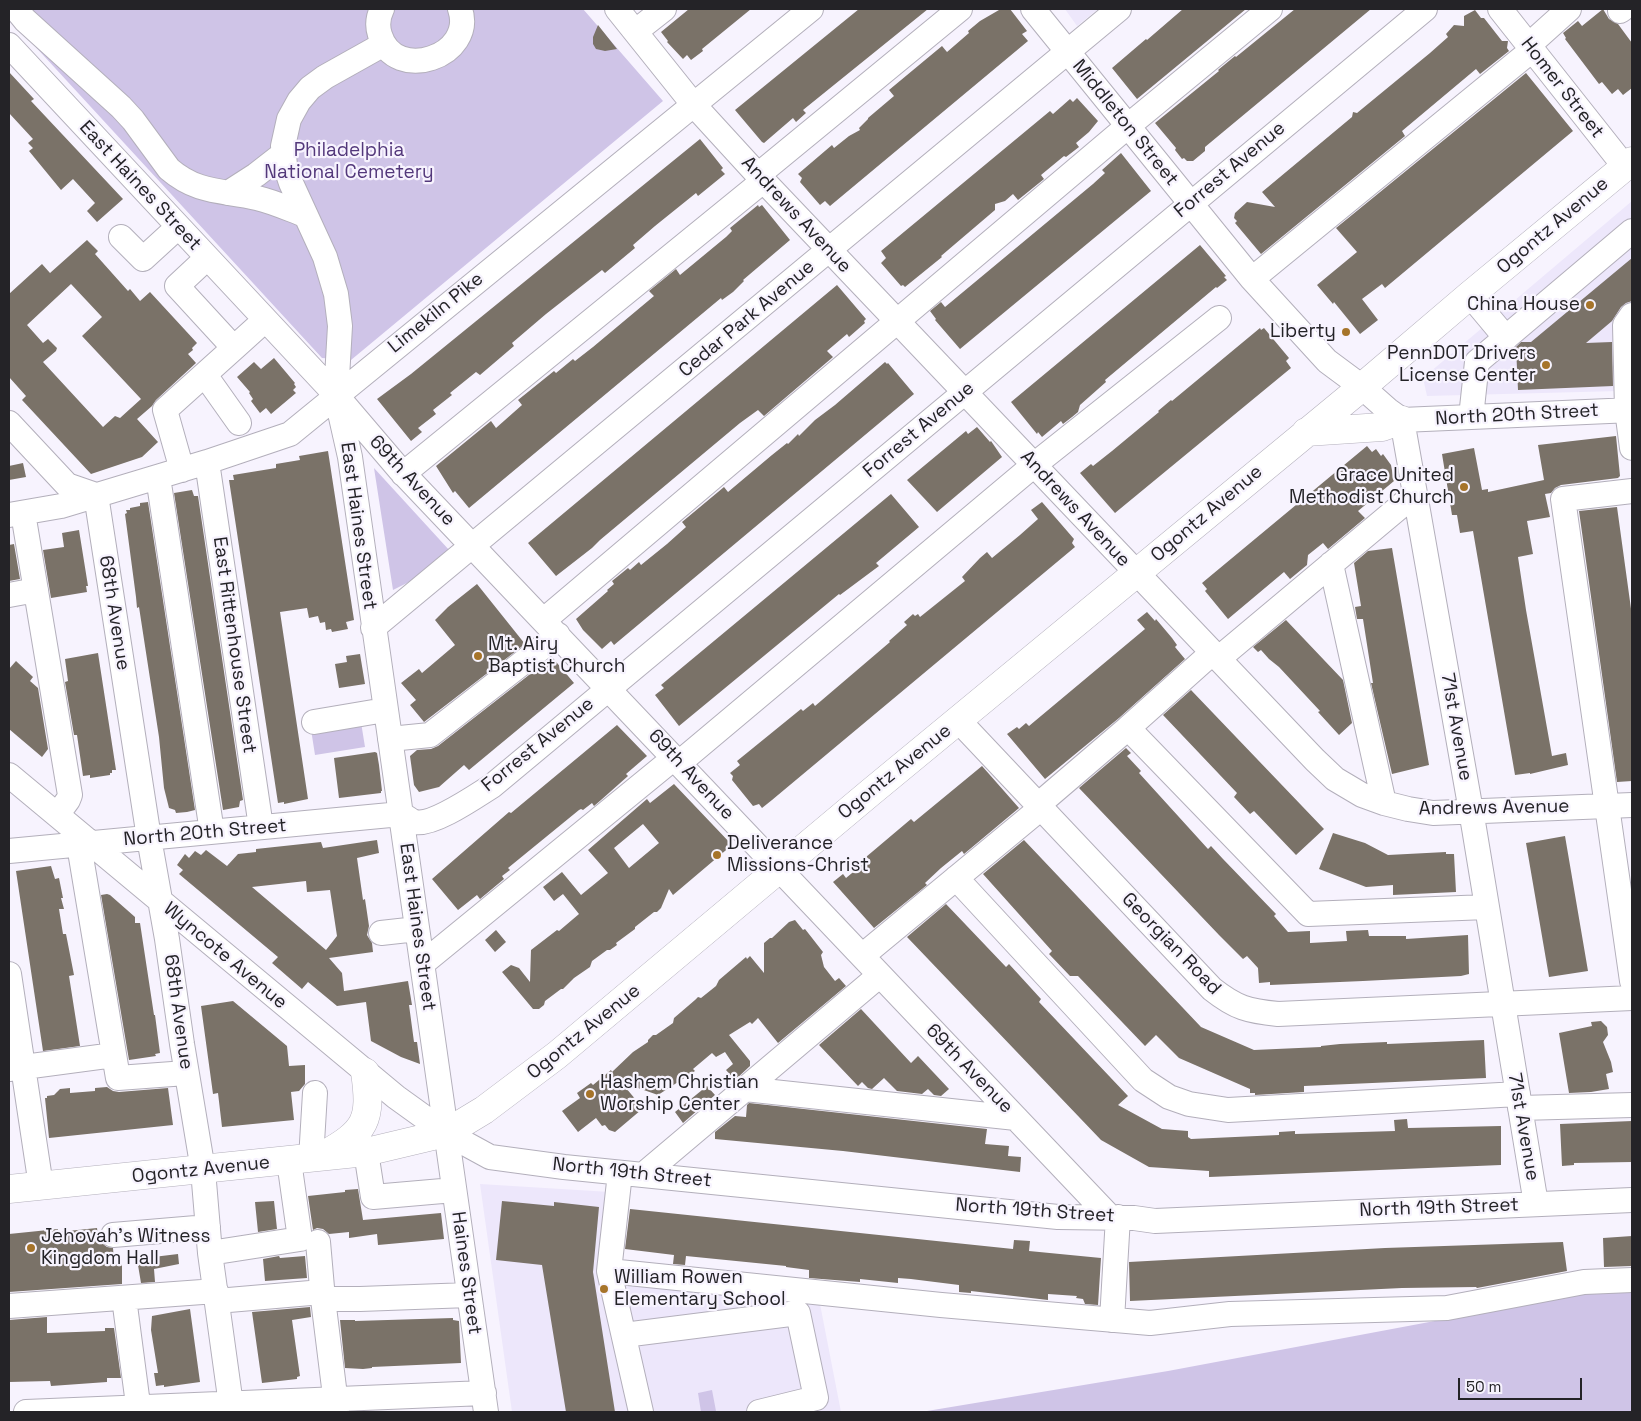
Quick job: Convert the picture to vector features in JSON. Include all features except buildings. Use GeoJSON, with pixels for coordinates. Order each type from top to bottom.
{"type":"FeatureCollection","features":[{"type":"Feature","properties":{"kind":"main road","name":"Ogontz Avenue"},"geometry":{"type":"LineString","coordinates":[[9,1189],[366,1152],[446,1133],[484,1110],[533,1075],[779,868],[1362,387],[1628,164]]}},
{"type":"Feature","properties":{"kind":"main road"},"geometry":{"type":"LineString","coordinates":[[1306,432],[1382,427],[1402,420]]}},
{"type":"Feature","properties":{"kind":"main road"},"geometry":{"type":"LineString","coordinates":[[306,1159],[342,1145],[360,1130],[368,1104],[365,1072]]}},
{"type":"Feature","properties":{"kind":"street"},"geometry":{"type":"LineString","coordinates":[[16,9],[121,107],[139,127],[169,169],[177,176],[199,187],[273,203],[305,215]]}},
{"type":"Feature","properties":{"kind":"street"},"geometry":{"type":"LineString","coordinates":[[382,9],[378,20],[378,29],[384,44],[395,56],[403,60],[416,61],[437,55],[454,44],[460,36],[463,26],[460,9]]}},
{"type":"Feature","properties":{"kind":"street","name":"Andrews Avenue"},"geometry":{"type":"LineString","coordinates":[[617,9],[693,104],[760,178],[1314,760],[1335,779],[1362,795],[1384,804],[1408,810],[1434,813],[1632,804]]}},
{"type":"Feature","properties":{"kind":"street"},"geometry":{"type":"LineString","coordinates":[[636,31],[664,9]]}},
{"type":"Feature","properties":{"kind":"street","name":"Limekiln Pike"},"geometry":{"type":"LineString","coordinates":[[16,514],[61,506],[182,470],[290,434],[811,9]]}},
{"type":"Feature","properties":{"kind":"street"},"geometry":{"type":"LineString","coordinates":[[403,474],[760,178],[960,9]]}},
{"type":"Feature","properties":{"kind":"street","name":"Middleton Street"},"geometry":{"type":"LineString","coordinates":[[1033,9],[1252,279],[1327,361],[1362,387]]}},
{"type":"Feature","properties":{"kind":"street","name":"Cedar Park Avenue"},"geometry":{"type":"LineString","coordinates":[[373,628],[1119,9]]}},
{"type":"Feature","properties":{"kind":"street"},"geometry":{"type":"LineString","coordinates":[[390,738],[430,735],[897,321],[1270,9]]}},
{"type":"Feature","properties":{"kind":"street","name":"Forrest Avenue"},"geometry":{"type":"LineString","coordinates":[[401,814],[416,822],[432,819],[463,804],[492,786],[1425,9]]}},
{"type":"Feature","properties":{"kind":"street","name":"Homer Street"},"geometry":{"type":"LineString","coordinates":[[1500,9],[1628,164]]}},
{"type":"Feature","properties":{"kind":"street"},"geometry":{"type":"LineString","coordinates":[[1252,279],[1531,48],[1569,9]]}},
{"type":"Feature","properties":{"kind":"street"},"geometry":{"type":"LineString","coordinates":[[336,396],[340,326],[336,294],[325,257],[291,183],[283,154],[284,137],[289,119],[304,94],[326,77],[384,44]]}},
{"type":"Feature","properties":{"kind":"street","name":"East Haines Street"},"geometry":{"type":"LineString","coordinates":[[9,45],[336,396],[350,457],[446,1133]]}},
{"type":"Feature","properties":{"kind":"street"},"geometry":{"type":"LineString","coordinates":[[228,193],[256,175],[283,154]]}},
{"type":"Feature","properties":{"kind":"street"},"geometry":{"type":"LineString","coordinates":[[122,237],[142,259],[178,227]]}},
{"type":"Feature","properties":{"kind":"street"},"geometry":{"type":"LineString","coordinates":[[1471,417],[1477,362],[1632,231]]}},
{"type":"Feature","properties":{"kind":"street"},"geometry":{"type":"LineString","coordinates":[[207,258],[177,286],[234,348]]}},
{"type":"Feature","properties":{"kind":"street"},"geometry":{"type":"LineString","coordinates":[[1470,295],[1506,338]]}},
{"type":"Feature","properties":{"kind":"street"},"geometry":{"type":"LineString","coordinates":[[1632,315],[1626,325],[1632,448]]}},
{"type":"Feature","properties":{"kind":"street"},"geometry":{"type":"LineString","coordinates":[[422,964],[677,761],[1034,464],[1220,318]]}},
{"type":"Feature","properties":{"kind":"street"},"geometry":{"type":"LineString","coordinates":[[182,470],[165,410],[265,320]]}},
{"type":"Feature","properties":{"kind":"street"},"geometry":{"type":"LineString","coordinates":[[205,375],[239,423]]}},
{"type":"Feature","properties":{"kind":"street"},"geometry":{"type":"LineString","coordinates":[[1362,387],[1402,420]]}},
{"type":"Feature","properties":{"kind":"street","name":"69th Avenue"},"geometry":{"type":"LineString","coordinates":[[336,396],[403,474],[1016,1118],[1114,1217]]}},
{"type":"Feature","properties":{"kind":"street","name":"North 20th Street"},"geometry":{"type":"LineString","coordinates":[[1402,420],[1630,410]]}},
{"type":"Feature","properties":{"kind":"street","name":"71st Avenue"},"geometry":{"type":"LineString","coordinates":[[1402,420],[1471,812],[1536,1204]]}},
{"type":"Feature","properties":{"kind":"street"},"geometry":{"type":"LineString","coordinates":[[13,432],[67,485],[96,495]]}},
{"type":"Feature","properties":{"kind":"street","name":"East Rittenhouse Street"},"geometry":{"type":"LineString","coordinates":[[207,462],[261,827]]}},
{"type":"Feature","properties":{"kind":"street"},"geometry":{"type":"LineString","coordinates":[[158,477],[212,832]]}},
{"type":"Feature","properties":{"kind":"street"},"geometry":{"type":"LineString","coordinates":[[1632,491],[1563,499],[1632,981]]}},
{"type":"Feature","properties":{"kind":"street"},"geometry":{"type":"LineString","coordinates":[[862,956],[1040,807],[1128,728],[1415,494]]}},
{"type":"Feature","properties":{"kind":"street","name":"68th Avenue"},"geometry":{"type":"LineString","coordinates":[[96,495],[149,838],[161,902],[186,1073],[203,1170],[210,1253],[232,1408]]}},
{"type":"Feature","properties":{"kind":"street"},"geometry":{"type":"LineString","coordinates":[[16,514],[36,590],[70,795],[57,815]]}},
{"type":"Feature","properties":{"kind":"street"},"geometry":{"type":"LineString","coordinates":[[1331,564],[1384,804]]}},
{"type":"Feature","properties":{"kind":"street"},"geometry":{"type":"LineString","coordinates":[[9,595],[36,590]]}},
{"type":"Feature","properties":{"kind":"street"},"geometry":{"type":"LineString","coordinates":[[314,722],[385,710]]}},
{"type":"Feature","properties":{"kind":"street","name":"Georgian Road"},"geometry":{"type":"LineString","coordinates":[[958,720],[1212,989],[1227,1001],[1238,1006],[1254,1012],[1278,1014],[1632,998]]}},
{"type":"Feature","properties":{"kind":"street"},"geometry":{"type":"LineString","coordinates":[[1128,728],[1308,914],[1487,906]]}},
{"type":"Feature","properties":{"kind":"street","name":"Wyncote Avenue"},"geometry":{"type":"LineString","coordinates":[[9,775],[57,815],[84,844],[161,902],[396,1097],[446,1133]]}},
{"type":"Feature","properties":{"kind":"street","name":"North 20th Street"},"geometry":{"type":"LineString","coordinates":[[9,852],[401,814]]}},
{"type":"Feature","properties":{"kind":"street"},"geometry":{"type":"LineString","coordinates":[[84,844],[118,1078],[186,1073]]}},
{"type":"Feature","properties":{"kind":"street"},"geometry":{"type":"LineString","coordinates":[[956,878],[1143,1080],[1169,1097],[1189,1104],[1228,1110],[1519,1101],[1632,1105]]}},
{"type":"Feature","properties":{"kind":"street"},"geometry":{"type":"LineString","coordinates":[[381,933],[417,929]]}},
{"type":"Feature","properties":{"kind":"street"},"geometry":{"type":"LineString","coordinates":[[9,974],[16,1067],[41,1186]]}},
{"type":"Feature","properties":{"kind":"street"},"geometry":{"type":"LineString","coordinates":[[641,1412],[609,1270],[632,1174],[745,1089],[880,975]]}},
{"type":"Feature","properties":{"kind":"street"},"geometry":{"type":"LineString","coordinates":[[16,1067],[114,1055]]}},
{"type":"Feature","properties":{"kind":"street"},"geometry":{"type":"LineString","coordinates":[[745,1089],[1016,1118]]}},
{"type":"Feature","properties":{"kind":"street"},"geometry":{"type":"LineString","coordinates":[[210,1253],[300,1239],[306,1159],[315,1093]]}},
{"type":"Feature","properties":{"kind":"street","name":"North 19th Street"},"geometry":{"type":"LineString","coordinates":[[446,1133],[490,1157],[632,1174],[1058,1217],[1114,1217],[1155,1221],[1632,1200]]}},
{"type":"Feature","properties":{"kind":"street","name":"Haines Street"},"geometry":{"type":"LineString","coordinates":[[446,1133],[485,1403]]}},
{"type":"Feature","properties":{"kind":"street"},"geometry":{"type":"LineString","coordinates":[[366,1152],[374,1197],[454,1190]]}},
{"type":"Feature","properties":{"kind":"street"},"geometry":{"type":"LineString","coordinates":[[1112,1320],[1114,1217]]}},
{"type":"Feature","properties":{"kind":"street"},"geometry":{"type":"LineString","coordinates":[[113,1235],[208,1227]]}},
{"type":"Feature","properties":{"kind":"street"},"geometry":{"type":"LineString","coordinates":[[318,1242],[322,1296],[336,1406]]}},
{"type":"Feature","properties":{"kind":"street"},"geometry":{"type":"LineString","coordinates":[[609,1270],[941,1305],[1150,1323],[1230,1314],[1447,1308],[1584,1282],[1632,1280]]}},
{"type":"Feature","properties":{"kind":"street"},"geometry":{"type":"LineString","coordinates":[[9,1306],[124,1298],[322,1296],[360,1299],[469,1295]]}},
{"type":"Feature","properties":{"kind":"street"},"geometry":{"type":"LineString","coordinates":[[124,1298],[138,1410]]}},
{"type":"Feature","properties":{"kind":"street"},"geometry":{"type":"LineString","coordinates":[[624,1334],[798,1313],[816,1398],[759,1412]]}},
{"type":"Feature","properties":{"kind":"street"},"geometry":{"type":"LineString","coordinates":[[26,1412],[485,1403]]}},
{"type":"Feature","properties":{"kind":"shaded area"},"geometry":{"type":"Polygon","coordinates":[[[1065,9],[1098,9],[1077,26],[1065,9]]]}},
{"type":"Feature","properties":{"kind":"shaded area"},"geometry":{"type":"Polygon","coordinates":[[[1632,201],[1632,318],[1619,391],[1427,396],[1423,378],[1632,201]]]}},
{"type":"Feature","properties":{"kind":"shaded area","name":"William Rowen Elementary School"},"geometry":{"type":"Polygon","coordinates":[[[480,1184],[610,1192],[604,1273],[820,1304],[841,1412],[512,1412],[480,1184]]]}},
{"type":"Feature","properties":{"kind":"green space","name":"Philadelphia National Cemetery"},"geometry":{"type":"Polygon","coordinates":[[[9,9],[583,9],[663,101],[351,360],[322,358],[9,18],[9,9]]]}},
{"type":"Feature","properties":{"kind":"green space"},"geometry":{"type":"Polygon","coordinates":[[[374,468],[450,551],[427,573],[393,590],[374,468]]]}},
{"type":"Feature","properties":{"kind":"green space"},"geometry":{"type":"Polygon","coordinates":[[[360,716],[365,747],[315,755],[310,723],[360,716]]]}},
{"type":"Feature","properties":{"kind":"green space"},"geometry":{"type":"Polygon","coordinates":[[[1632,1284],[1632,1412],[921,1412],[1168,1371],[1632,1284]]]}},
{"type":"Feature","properties":{"kind":"green space"},"geometry":{"type":"Polygon","coordinates":[[[712,1390],[716,1411],[701,1412],[698,1393],[712,1390]]]}},
{"type":"Feature","properties":{"kind":"place","name":"China House"},"geometry":{"type":"Point","coordinates":[1590,305]}},
{"type":"Feature","properties":{"kind":"place","name":"Liberty"},"geometry":{"type":"Point","coordinates":[1346,332]}},
{"type":"Feature","properties":{"kind":"place","name":"PennDOT Drivers License Center"},"geometry":{"type":"Point","coordinates":[1546,365]}},
{"type":"Feature","properties":{"kind":"place","name":"Grace United Methodist Church"},"geometry":{"type":"Point","coordinates":[1464,487]}},
{"type":"Feature","properties":{"kind":"place","name":"Mt. Airy Baptist Church"},"geometry":{"type":"Point","coordinates":[478,656]}},
{"type":"Feature","properties":{"kind":"place","name":"Deliverance Missions-Christ"},"geometry":{"type":"Point","coordinates":[717,855]}},
{"type":"Feature","properties":{"kind":"place","name":"Hashem Christian Worship Center"},"geometry":{"type":"Point","coordinates":[590,1094]}},
{"type":"Feature","properties":{"kind":"place","name":"Jehovah's Witness Kingdom Hall"},"geometry":{"type":"Point","coordinates":[31,1248]}},
{"type":"Feature","properties":{"kind":"place","name":"William Rowen Elementary School"},"geometry":{"type":"Point","coordinates":[604,1289]}}]}
